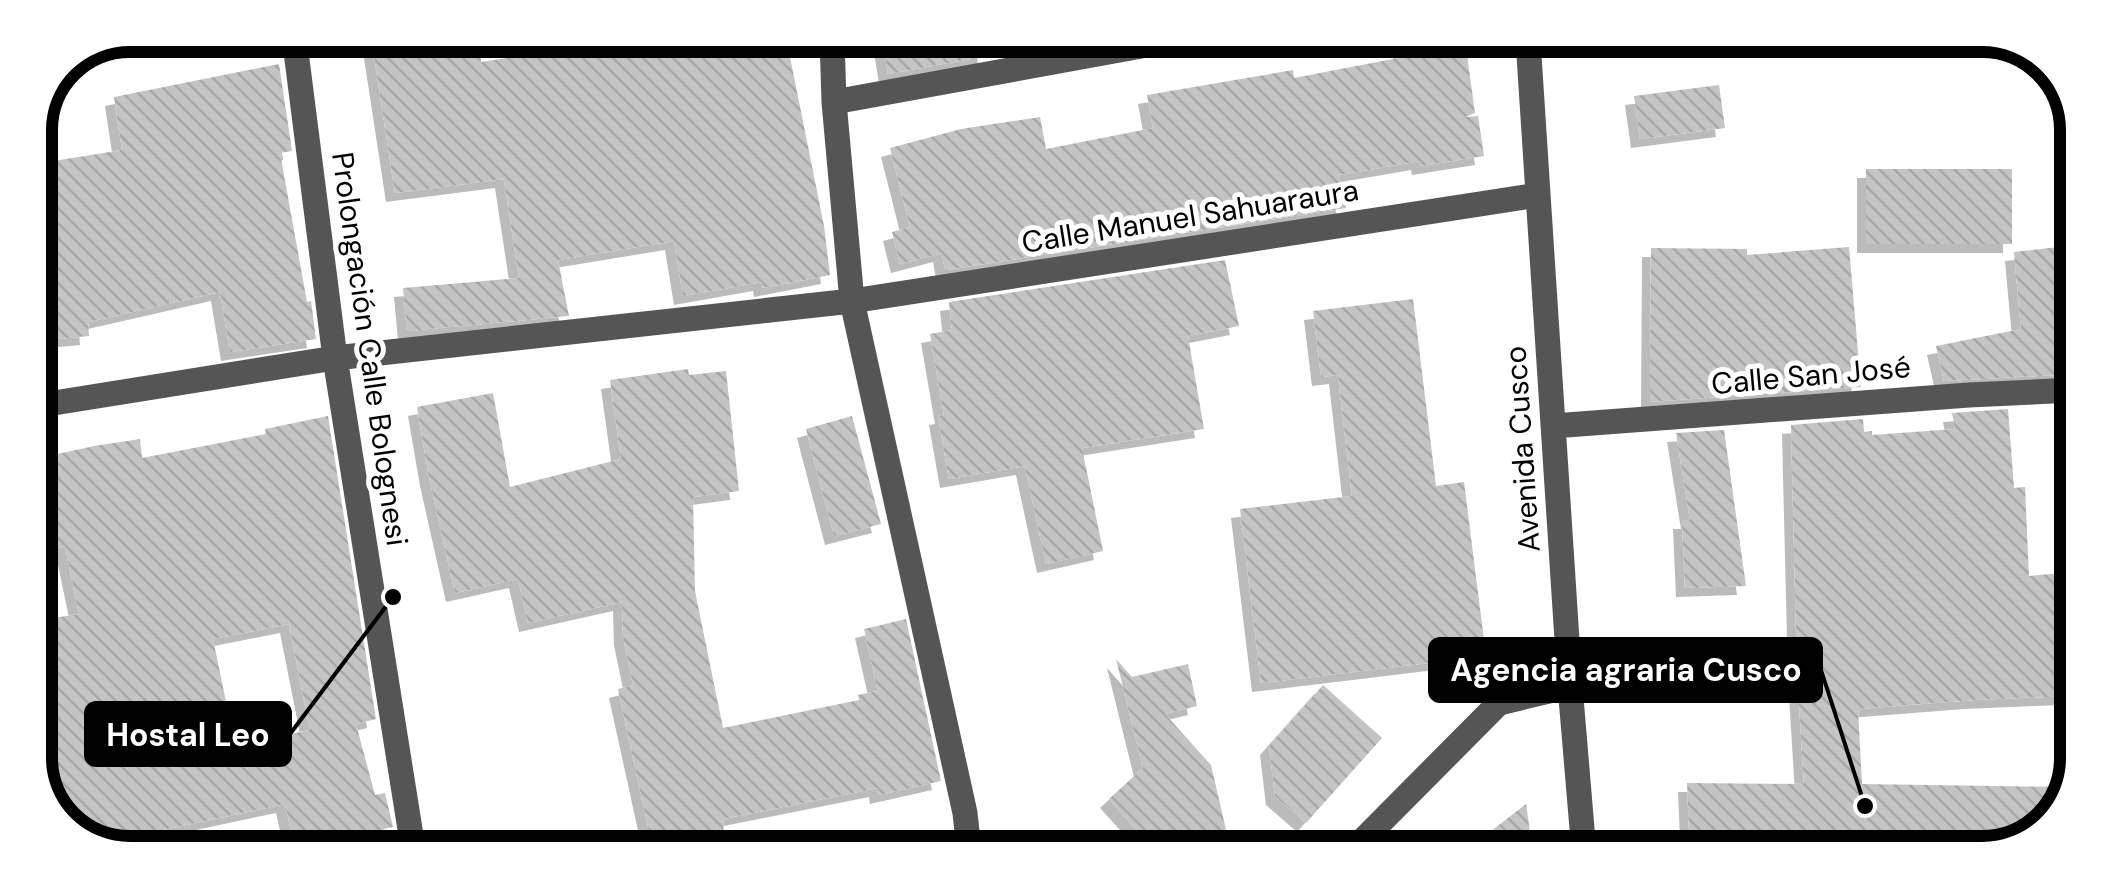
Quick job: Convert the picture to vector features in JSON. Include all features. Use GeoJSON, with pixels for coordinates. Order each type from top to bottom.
{"type":"FeatureCollection","features":[{"type":"Feature","properties":{"kind":"street","name":"Prolongación Calle Bolognesi"},"geometry":{"type":"LineString","coordinates":[[296,52],[336,358],[411,836]]}},
{"type":"Feature","properties":{"kind":"street"},"geometry":{"type":"LineString","coordinates":[[832,52],[852,301],[965,813],[967,836]]}},
{"type":"Feature","properties":{"kind":"street"},"geometry":{"type":"LineString","coordinates":[[834,102],[1109,52]]}},
{"type":"Feature","properties":{"kind":"street","name":"Avenida Cusco"},"geometry":{"type":"LineString","coordinates":[[1529,52],[1583,836]]}},
{"type":"Feature","properties":{"kind":"street","name":"Calle Manuel Sahuaraura"},"geometry":{"type":"LineString","coordinates":[[53,403],[336,358],[852,301],[1538,194]]}},
{"type":"Feature","properties":{"kind":"street","name":"Calle San José"},"geometry":{"type":"LineString","coordinates":[[1553,426],[2059,391]]}},
{"type":"Feature","properties":{"kind":"street"},"geometry":{"type":"LineString","coordinates":[[1367,836],[1499,703],[1570,686]]}},
{"type":"Feature","properties":{"kind":"building"},"geometry":{"type":"Polygon","coordinates":[[[373,52],[481,52],[481,62],[546,52],[789,52],[830,275],[763,288],[762,282],[683,296],[674,241],[558,260],[569,316],[407,331],[403,288],[519,278],[504,179],[395,193],[373,52]]]}},
{"type":"Feature","properties":{"kind":"building"},"geometry":{"type":"Polygon","coordinates":[[[884,52],[987,52],[987,56],[888,74],[884,52]]]}},
{"type":"Feature","properties":{"kind":"building"},"geometry":{"type":"Polygon","coordinates":[[[1402,52],[1467,52],[1475,113],[1465,117],[1478,116],[1484,156],[1421,166],[1420,161],[1339,175],[1346,208],[945,270],[942,253],[900,264],[892,232],[910,227],[890,148],[961,129],[1040,117],[1046,149],[1153,128],[1147,95],[1293,70],[1294,78],[1403,57],[1402,52]]]}},
{"type":"Feature","properties":{"kind":"building"},"geometry":{"type":"Polygon","coordinates":[[[279,64],[292,151],[280,153],[316,339],[230,352],[220,292],[88,322],[89,336],[53,339],[53,161],[122,150],[114,97],[279,64]]]}},
{"type":"Feature","properties":{"kind":"building"},"geometry":{"type":"Polygon","coordinates":[[[1719,85],[1725,128],[1640,139],[1634,96],[1719,85]]]}},
{"type":"Feature","properties":{"kind":"building"},"geometry":{"type":"Polygon","coordinates":[[[1866,169],[2012,169],[2012,244],[1866,244],[1866,169]]]}},
{"type":"Feature","properties":{"kind":"building"},"geometry":{"type":"Polygon","coordinates":[[[1849,247],[1861,387],[1650,402],[1651,248],[1747,249],[1747,255],[1849,247]]]}},
{"type":"Feature","properties":{"kind":"building"},"geometry":{"type":"Polygon","coordinates":[[[2059,247],[2059,375],[1944,381],[1936,346],[2021,329],[2014,252],[2059,247]]]}},
{"type":"Feature","properties":{"kind":"building"},"geometry":{"type":"Polygon","coordinates":[[[1225,260],[1239,326],[1188,336],[1204,429],[1082,448],[1103,551],[1046,564],[1025,466],[949,479],[938,416],[944,415],[930,334],[952,330],[949,302],[1225,260]]]}},
{"type":"Feature","properties":{"kind":"building"},"geometry":{"type":"Polygon","coordinates":[[[1413,299],[1436,486],[1464,482],[1486,656],[1261,683],[1240,509],[1352,496],[1338,375],[1321,377],[1313,311],[1413,299]]]}},
{"type":"Feature","properties":{"kind":"building"},"geometry":{"type":"Polygon","coordinates":[[[688,369],[689,375],[726,371],[739,491],[693,497],[695,591],[723,728],[859,700],[858,695],[878,691],[864,629],[906,619],[941,781],[879,795],[878,788],[723,819],[724,836],[650,836],[618,689],[633,685],[623,636],[622,602],[528,623],[518,579],[455,593],[417,407],[493,393],[510,487],[621,459],[610,380],[688,369]]]}},
{"type":"Feature","properties":{"kind":"building"},"geometry":{"type":"Polygon","coordinates":[[[2008,409],[2014,488],[2025,487],[2029,576],[2060,573],[2060,696],[1858,709],[1862,784],[2054,787],[2043,806],[2025,823],[1996,835],[1689,836],[1687,783],[1804,784],[1791,425],[1863,419],[1864,432],[1872,431],[1872,435],[1955,429],[1952,413],[2008,409]]]}},
{"type":"Feature","properties":{"kind":"building"},"geometry":{"type":"Polygon","coordinates":[[[328,416],[376,719],[356,724],[375,795],[385,793],[393,827],[356,836],[292,836],[285,804],[134,836],[101,831],[79,817],[66,802],[53,763],[53,618],[79,614],[65,546],[54,549],[53,544],[53,455],[140,439],[142,458],[266,434],[265,429],[328,416]],[[289,624],[213,639],[235,745],[310,730],[289,624]]]}},
{"type":"Feature","properties":{"kind":"building"},"geometry":{"type":"Polygon","coordinates":[[[852,416],[881,524],[834,536],[806,429],[852,416]]]}},
{"type":"Feature","properties":{"kind":"building"},"geometry":{"type":"Polygon","coordinates":[[[1724,430],[1746,586],[1685,588],[1682,520],[1690,520],[1676,433],[1724,430]]]}},
{"type":"Feature","properties":{"kind":"building"},"geometry":{"type":"Polygon","coordinates":[[[1116,659],[1132,677],[1188,664],[1197,706],[1165,714],[1211,765],[1228,836],[1142,836],[1109,799],[1143,768],[1116,659]]]}},
{"type":"Feature","properties":{"kind":"building"},"geometry":{"type":"Polygon","coordinates":[[[1323,685],[1382,738],[1306,823],[1275,796],[1269,746],[1323,685]]]}},
{"type":"Feature","properties":{"kind":"building"},"geometry":{"type":"Polygon","coordinates":[[[1526,804],[1531,836],[1485,836],[1526,804]]]}},
{"type":"Feature","properties":{"kind":"place","name":"Hostal Leo"},"geometry":{"type":"Point","coordinates":[393,597]}},
{"type":"Feature","properties":{"kind":"place","name":"Agencia agraria Cusco"},"geometry":{"type":"Point","coordinates":[1865,806]}}]}
